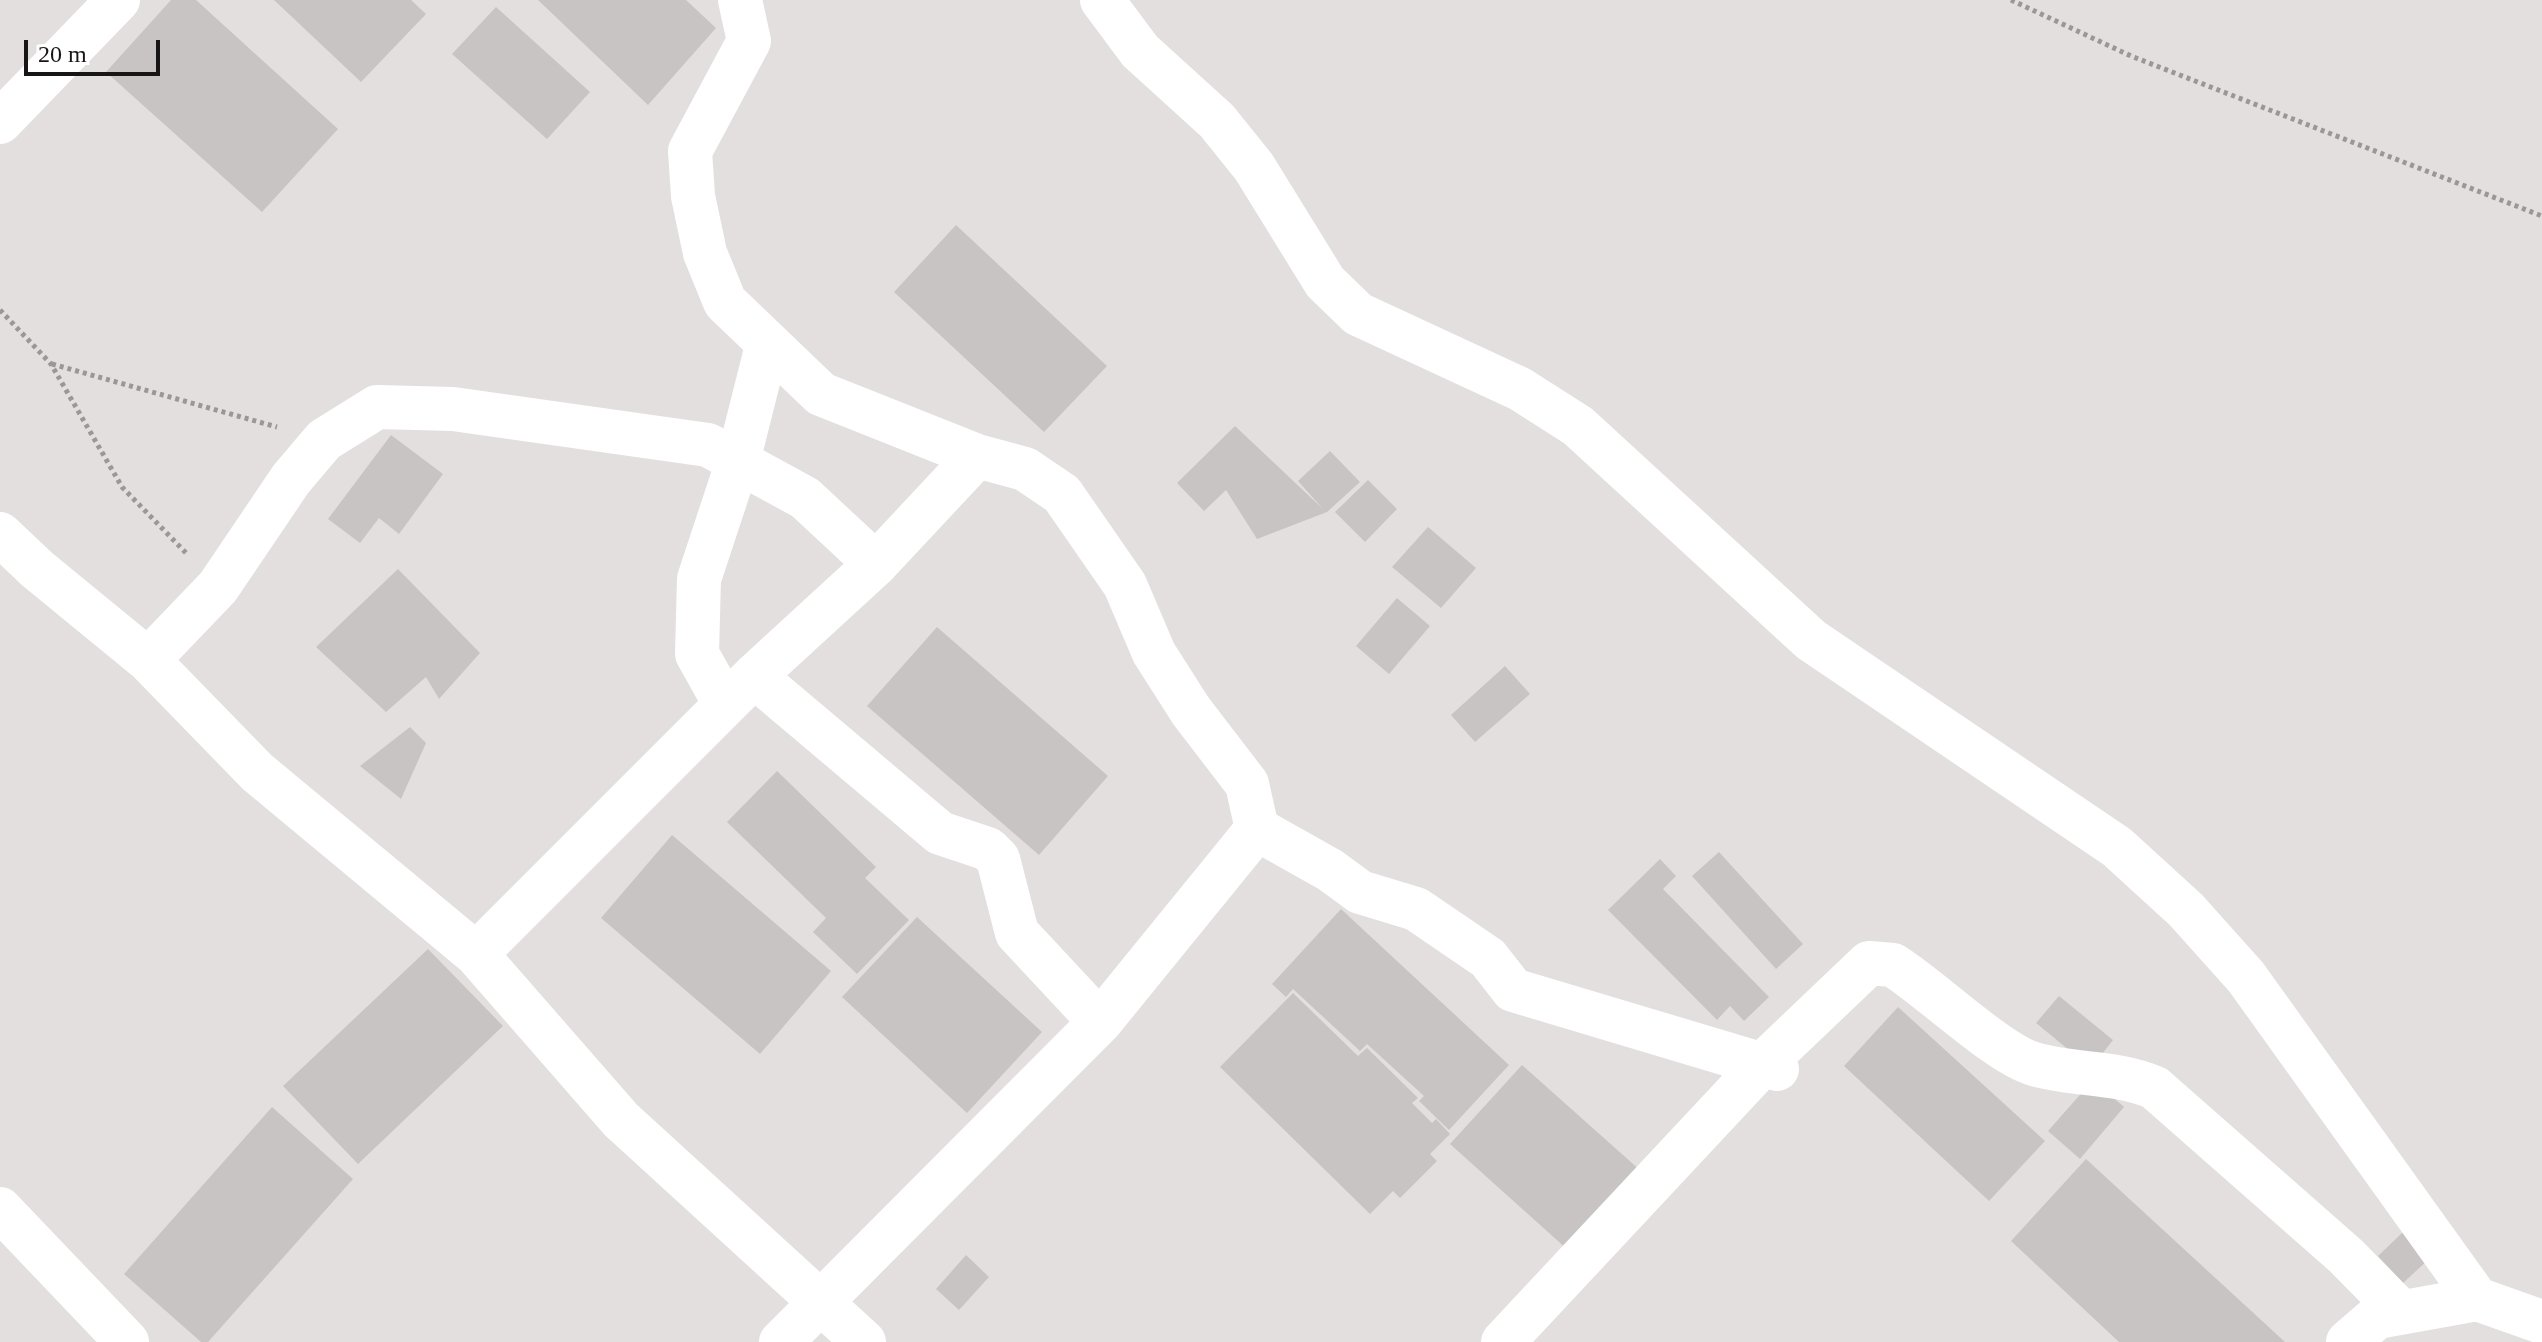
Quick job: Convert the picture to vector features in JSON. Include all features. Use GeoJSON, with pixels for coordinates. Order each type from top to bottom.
{"type":"FeatureCollection","features":[{"type":"Feature","properties":{"kind":"street"},"geometry":{"type":"LineString","coordinates":[[0,122],[118,0]]}},
{"type":"Feature","properties":{"kind":"street"},"geometry":{"type":"LineString","coordinates":[[740,0],[749,41],[690,151],[693,196],[705,253],[725,302],[767,346],[821,394],[977,456],[1025,469],[1062,494],[1125,585],[1154,653],[1247,784],[1257,829],[1330,870],[1360,892],[1416,909],[1488,958],[1513,990],[1769,1067]]}},
{"type":"Feature","properties":{"kind":"street"},"geometry":{"type":"LineString","coordinates":[[1102,0],[1140,51],[1217,121],[1254,167],[1325,282],[1358,314],[1520,389],[1578,426],[1811,640],[2117,847],[2186,910],[2246,977],[2477,1299]]}},
{"type":"Feature","properties":{"kind":"street"},"geometry":{"type":"LineString","coordinates":[[767,346],[738,461],[699,579],[697,654],[739,690],[940,833],[988,849],[998,859],[1017,933],[1100,1022]]}},
{"type":"Feature","properties":{"kind":"street"},"geometry":{"type":"LineString","coordinates":[[148,660],[218,587],[291,479],[324,440],[377,407],[453,409],[708,445],[805,498],[876,564]]}},
{"type":"Feature","properties":{"kind":"street"},"geometry":{"type":"LineString","coordinates":[[476,954],[739,690],[876,564],[977,456]]}},
{"type":"Feature","properties":{"kind":"street"},"geometry":{"type":"LineString","coordinates":[[0,534],[37,569],[148,660],[257,772],[476,954],[621,1120],[864,1342]]}},
{"type":"Feature","properties":{"kind":"street"},"geometry":{"type":"LineString","coordinates":[[781,1342],[819,1300],[1100,1022],[1257,829]]}},
{"type":"Feature","properties":{"kind":"street"},"geometry":{"type":"LineString","coordinates":[[1503,1342],[1769,1067],[1855,972],[1869,963],[1893,965],[2010,1052],[2032,1064],[2130,1077],[2155,1088],[2346,1256],[2401,1312]]}},
{"type":"Feature","properties":{"kind":"street"},"geometry":{"type":"LineString","coordinates":[[0,1209],[127,1342]]}},
{"type":"Feature","properties":{"kind":"street"},"geometry":{"type":"LineString","coordinates":[[2348,1342],[2377,1317],[2477,1299],[2542,1322]]}},
{"type":"Feature","properties":{"kind":"path"},"geometry":{"type":"LineString","coordinates":[[2011,0],[2131,56],[2542,216]]}},
{"type":"Feature","properties":{"kind":"path"},"geometry":{"type":"LineString","coordinates":[[0,310],[51,364],[122,487],[218,587]]}},
{"type":"Feature","properties":{"kind":"path"},"geometry":{"type":"LineString","coordinates":[[51,364],[324,440]]}},
{"type":"Feature","properties":{"kind":"building"},"geometry":{"type":"Polygon","coordinates":[[[171,0],[196,0],[338,129],[262,212],[106,72],[171,0]]]}},
{"type":"Feature","properties":{"kind":"building"},"geometry":{"type":"Polygon","coordinates":[[[274,0],[411,0],[426,14],[361,82],[274,0]]]}},
{"type":"Feature","properties":{"kind":"building"},"geometry":{"type":"Polygon","coordinates":[[[538,0],[686,0],[716,28],[648,105],[538,0]]]}},
{"type":"Feature","properties":{"kind":"building"},"geometry":{"type":"Polygon","coordinates":[[[496,7],[590,92],[547,139],[452,54],[496,7]]]}},
{"type":"Feature","properties":{"kind":"building"},"geometry":{"type":"Polygon","coordinates":[[[956,225],[1107,366],[1044,432],[894,292],[956,225]]]}},
{"type":"Feature","properties":{"kind":"building"},"geometry":{"type":"Polygon","coordinates":[[[1235,426],[1323,509],[1298,481],[1330,451],[1360,482],[1327,512],[1257,539],[1226,490],[1204,511],[1177,483],[1235,426]]]}},
{"type":"Feature","properties":{"kind":"building"},"geometry":{"type":"Polygon","coordinates":[[[391,435],[443,474],[399,534],[379,518],[360,543],[328,519],[391,435]]]}},
{"type":"Feature","properties":{"kind":"building"},"geometry":{"type":"Polygon","coordinates":[[[1368,480],[1397,509],[1365,542],[1335,512],[1368,480]]]}},
{"type":"Feature","properties":{"kind":"building"},"geometry":{"type":"Polygon","coordinates":[[[1428,527],[1476,568],[1441,608],[1392,567],[1428,527]]]}},
{"type":"Feature","properties":{"kind":"building"},"geometry":{"type":"Polygon","coordinates":[[[398,569],[480,653],[439,699],[426,677],[386,712],[316,647],[398,569]]]}},
{"type":"Feature","properties":{"kind":"building"},"geometry":{"type":"Polygon","coordinates":[[[1397,598],[1430,626],[1389,674],[1356,646],[1397,598]]]}},
{"type":"Feature","properties":{"kind":"building"},"geometry":{"type":"Polygon","coordinates":[[[937,627],[1108,776],[1039,855],[867,706],[937,627]]]}},
{"type":"Feature","properties":{"kind":"building"},"geometry":{"type":"Polygon","coordinates":[[[1505,666],[1530,694],[1475,742],[1451,715],[1505,666]]]}},
{"type":"Feature","properties":{"kind":"building"},"geometry":{"type":"Polygon","coordinates":[[[410,727],[426,743],[401,799],[360,766],[410,727]]]}},
{"type":"Feature","properties":{"kind":"building"},"geometry":{"type":"Polygon","coordinates":[[[777,771],[876,867],[865,878],[909,920],[857,974],[813,932],[826,918],[727,822],[777,771]]]}},
{"type":"Feature","properties":{"kind":"building"},"geometry":{"type":"Polygon","coordinates":[[[672,835],[831,971],[760,1054],[601,918],[672,835]]]}},
{"type":"Feature","properties":{"kind":"building"},"geometry":{"type":"Polygon","coordinates":[[[1719,852],[1803,944],[1776,969],[1692,876],[1719,852]]]}},
{"type":"Feature","properties":{"kind":"building"},"geometry":{"type":"Polygon","coordinates":[[[1660,859],[1676,876],[1663,889],[1769,997],[1744,1021],[1730,1006],[1717,1020],[1608,910],[1660,859]]]}},
{"type":"Feature","properties":{"kind":"building"},"geometry":{"type":"Polygon","coordinates":[[[1341,909],[1509,1065],[1449,1130],[1419,1101],[1424,1096],[1367,1044],[1360,1051],[1293,989],[1286,997],[1272,984],[1341,909]]]}},
{"type":"Feature","properties":{"kind":"building"},"geometry":{"type":"Polygon","coordinates":[[[917,917],[1042,1032],[967,1113],[842,997],[917,917]]]}},
{"type":"Feature","properties":{"kind":"building"},"geometry":{"type":"Polygon","coordinates":[[[428,949],[503,1026],[358,1164],[283,1086],[428,949]]]}},
{"type":"Feature","properties":{"kind":"building"},"geometry":{"type":"Polygon","coordinates":[[[1293,993],[1358,1056],[1367,1048],[1418,1098],[1412,1103],[1432,1123],[1436,1119],[1450,1134],[1430,1154],[1437,1161],[1400,1198],[1393,1191],[1370,1214],[1220,1067],[1293,993]]]}},
{"type":"Feature","properties":{"kind":"building"},"geometry":{"type":"Polygon","coordinates":[[[2059,996],[2113,1040],[2091,1068],[2036,1023],[2059,996]]]}},
{"type":"Feature","properties":{"kind":"building"},"geometry":{"type":"Polygon","coordinates":[[[1898,1007],[2045,1141],[1989,1201],[1844,1066],[1898,1007]]]}},
{"type":"Feature","properties":{"kind":"building"},"geometry":{"type":"Polygon","coordinates":[[[1522,1065],[1660,1188],[1588,1268],[1450,1144],[1522,1065]]]}},
{"type":"Feature","properties":{"kind":"building"},"geometry":{"type":"Polygon","coordinates":[[[2093,1080],[2124,1107],[2080,1159],[2048,1131],[2093,1080]]]}},
{"type":"Feature","properties":{"kind":"building"},"geometry":{"type":"Polygon","coordinates":[[[272,1107],[353,1179],[208,1342],[201,1342],[124,1274],[272,1107]]]}},
{"type":"Feature","properties":{"kind":"building"},"geometry":{"type":"Polygon","coordinates":[[[2086,1159],[2285,1342],[2119,1342],[2011,1241],[2086,1159]]]}},
{"type":"Feature","properties":{"kind":"building"},"geometry":{"type":"Polygon","coordinates":[[[2403,1232],[2429,1259],[2403,1283],[2378,1256],[2403,1232]]]}},
{"type":"Feature","properties":{"kind":"building"},"geometry":{"type":"Polygon","coordinates":[[[966,1255],[989,1277],[959,1310],[936,1289],[966,1255]]]}}]}
